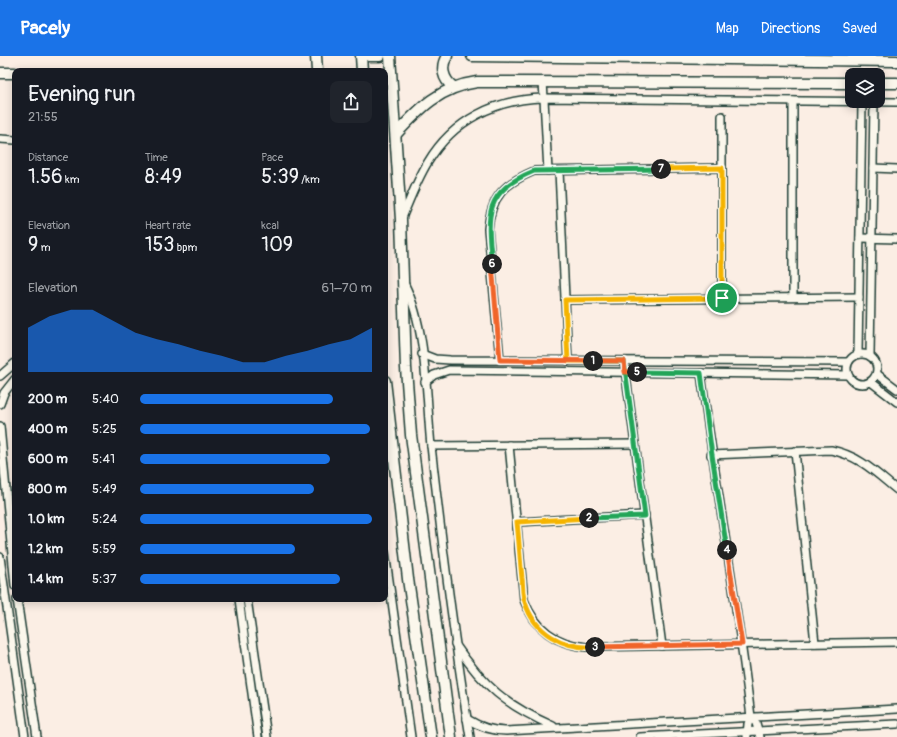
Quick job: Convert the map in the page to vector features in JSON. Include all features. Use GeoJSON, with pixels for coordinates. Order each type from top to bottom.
{"type":"FeatureCollection","features":[{"type":"Feature","properties":{"kind":"street"},"geometry":{"type":"LineString","coordinates":[[316,56],[317,68]]}},
{"type":"Feature","properties":{"kind":"street"},"geometry":{"type":"LineString","coordinates":[[361,56],[362,68]]}},
{"type":"Feature","properties":{"kind":"street"},"geometry":{"type":"LineString","coordinates":[[369,56],[380,56]]}},
{"type":"Feature","properties":{"kind":"street"},"geometry":{"type":"LineString","coordinates":[[390,56],[389,79],[396,134],[401,220],[406,368],[411,435],[451,737]]}},
{"type":"Feature","properties":{"kind":"street"},"geometry":{"type":"LineString","coordinates":[[447,56],[444,63],[444,72],[447,81],[453,87]]}},
{"type":"Feature","properties":{"kind":"street"},"geometry":{"type":"LineString","coordinates":[[472,56],[897,61]]}},
{"type":"Feature","properties":{"kind":"street"},"geometry":{"type":"LineString","coordinates":[[0,72],[12,73]]}},
{"type":"Feature","properties":{"kind":"street"},"geometry":{"type":"LineString","coordinates":[[543,81],[548,171]]}},
{"type":"Feature","properties":{"kind":"street"},"geometry":{"type":"LineString","coordinates":[[396,134],[425,103],[453,87],[476,82],[845,83]]}},
{"type":"Feature","properties":{"kind":"street"},"geometry":{"type":"LineString","coordinates":[[885,83],[897,83]]}},
{"type":"Feature","properties":{"kind":"street"},"geometry":{"type":"LineString","coordinates":[[401,220],[429,161],[444,141],[462,124],[482,111],[504,102],[528,98],[845,102]]}},
{"type":"Feature","properties":{"kind":"street"},"geometry":{"type":"LineString","coordinates":[[793,101],[793,296]]}},
{"type":"Feature","properties":{"kind":"street"},"geometry":{"type":"LineString","coordinates":[[885,102],[897,102]]}},
{"type":"Feature","properties":{"kind":"street"},"geometry":{"type":"LineString","coordinates":[[858,354],[862,108]]}},
{"type":"Feature","properties":{"kind":"street"},"geometry":{"type":"LineString","coordinates":[[870,355],[874,108]]}},
{"type":"Feature","properties":{"kind":"street"},"geometry":{"type":"LineString","coordinates":[[722,116],[722,298]]}},
{"type":"Feature","properties":{"kind":"street"},"geometry":{"type":"LineString","coordinates":[[0,139],[12,140]]}},
{"type":"Feature","properties":{"kind":"street"},"geometry":{"type":"LineString","coordinates":[[500,360],[488,228],[490,212],[499,193],[514,179],[534,171],[722,168]]}},
{"type":"Feature","properties":{"kind":"street"},"geometry":{"type":"LineString","coordinates":[[873,168],[897,169]]}},
{"type":"Feature","properties":{"kind":"street"},"geometry":{"type":"LineString","coordinates":[[559,171],[568,361]]}},
{"type":"Feature","properties":{"kind":"street"},"geometry":{"type":"LineString","coordinates":[[860,238],[897,239]]}},
{"type":"Feature","properties":{"kind":"street"},"geometry":{"type":"LineString","coordinates":[[403,283],[416,313],[422,354],[431,446],[454,642],[470,737]]}},
{"type":"Feature","properties":{"kind":"street"},"geometry":{"type":"LineString","coordinates":[[565,300],[793,296],[859,297]]}},
{"type":"Feature","properties":{"kind":"street"},"geometry":{"type":"LineString","coordinates":[[422,354],[442,360],[848,362]]}},
{"type":"Feature","properties":{"kind":"street"},"geometry":{"type":"LineString","coordinates":[[425,382],[434,375],[449,370],[848,374],[858,384],[870,382],[877,374],[876,361],[870,355],[858,354],[852,357],[848,362],[848,374]]}},
{"type":"Feature","properties":{"kind":"street"},"geometry":{"type":"LineString","coordinates":[[624,361],[662,646]]}},
{"type":"Feature","properties":{"kind":"street"},"geometry":{"type":"LineString","coordinates":[[0,376],[12,366]]}},
{"type":"Feature","properties":{"kind":"street"},"geometry":{"type":"LineString","coordinates":[[701,373],[712,455],[742,644],[751,717],[748,724],[747,735]]}},
{"type":"Feature","properties":{"kind":"street"},"geometry":{"type":"LineString","coordinates":[[877,374],[897,389]]}},
{"type":"Feature","properties":{"kind":"street"},"geometry":{"type":"LineString","coordinates":[[0,404],[7,387],[12,382]]}},
{"type":"Feature","properties":{"kind":"street"},"geometry":{"type":"LineString","coordinates":[[870,382],[897,402]]}},
{"type":"Feature","properties":{"kind":"street"},"geometry":{"type":"LineString","coordinates":[[388,408],[408,579],[431,737]]}},
{"type":"Feature","properties":{"kind":"street"},"geometry":{"type":"LineString","coordinates":[[0,426],[1,461],[12,559]]}},
{"type":"Feature","properties":{"kind":"street"},"geometry":{"type":"LineString","coordinates":[[431,446],[635,444]]}},
{"type":"Feature","properties":{"kind":"street"},"geometry":{"type":"LineString","coordinates":[[508,445],[524,600],[533,619],[547,634],[556,640],[575,646],[897,642]]}},
{"type":"Feature","properties":{"kind":"street"},"geometry":{"type":"LineString","coordinates":[[712,455],[795,450],[831,450],[846,453],[860,460],[897,490]]}},
{"type":"Feature","properties":{"kind":"street"},"geometry":{"type":"LineString","coordinates":[[795,450],[815,643]]}},
{"type":"Feature","properties":{"kind":"street"},"geometry":{"type":"LineString","coordinates":[[517,522],[645,516]]}},
{"type":"Feature","properties":{"kind":"street"},"geometry":{"type":"LineString","coordinates":[[0,557],[25,737]]}},
{"type":"Feature","properties":{"kind":"street"},"geometry":{"type":"LineString","coordinates":[[388,573],[411,737]]}},
{"type":"Feature","properties":{"kind":"street"},"geometry":{"type":"LineString","coordinates":[[17,602],[37,737]]}},
{"type":"Feature","properties":{"kind":"street"},"geometry":{"type":"LineString","coordinates":[[239,602],[258,737]]}},
{"type":"Feature","properties":{"kind":"street"},"geometry":{"type":"LineString","coordinates":[[247,602],[267,737]]}},
{"type":"Feature","properties":{"kind":"street"},"geometry":{"type":"LineString","coordinates":[[454,642],[478,675],[497,694],[519,710],[555,727]]}},
{"type":"Feature","properties":{"kind":"street"},"geometry":{"type":"LineString","coordinates":[[16,680],[28,678]]}},
{"type":"Feature","properties":{"kind":"street"},"geometry":{"type":"LineString","coordinates":[[467,719],[478,726],[497,731],[897,709]]}},
{"type":"Feature","properties":{"kind":"street"},"geometry":{"type":"LineString","coordinates":[[751,717],[756,723],[760,734]]}},
{"type":"Feature","properties":{"kind":"street"},"geometry":{"type":"LineString","coordinates":[[640,737],[747,735],[897,724]]}},
{"type":"Feature","properties":{"kind":"route"},"geometry":{"type":"LineString","coordinates":[[722,298],[565,300],[568,361],[624,361],[625,372],[645,516],[517,522],[524,600],[528,610],[539,627],[556,640],[565,644],[586,647],[742,644],[712,455],[701,373],[625,372],[624,361],[568,361],[500,360],[488,228],[490,212],[499,193],[514,179],[534,171],[722,168],[722,298]]}}]}
